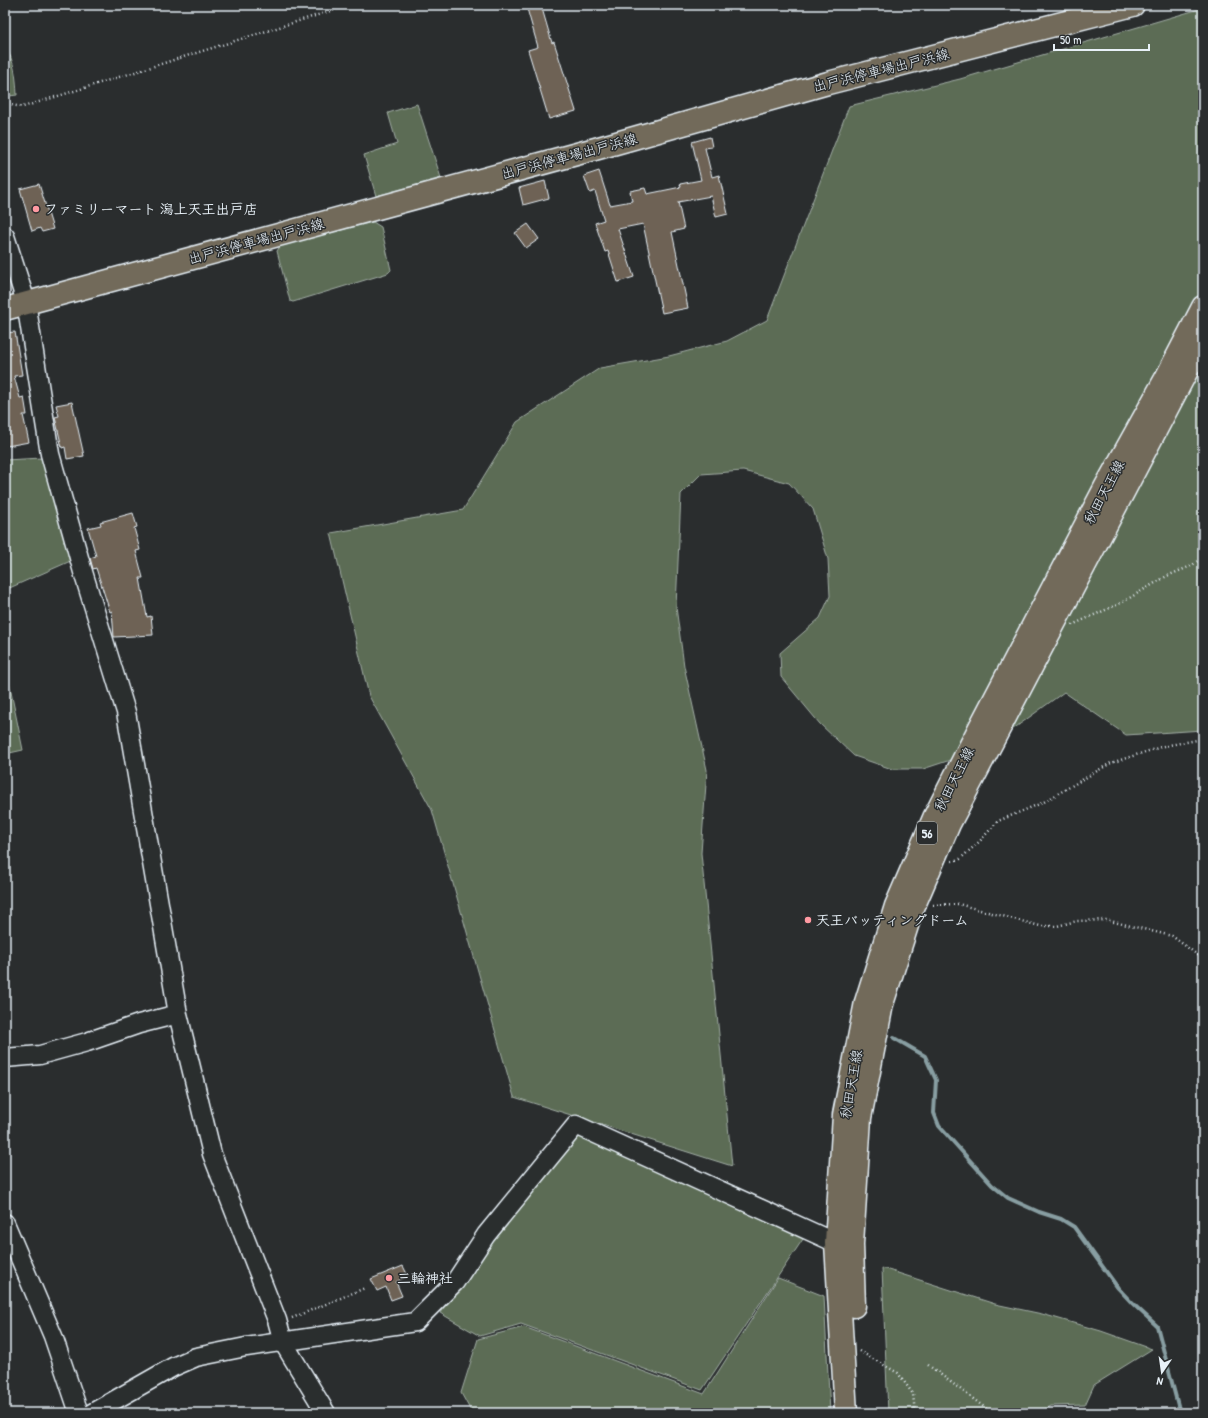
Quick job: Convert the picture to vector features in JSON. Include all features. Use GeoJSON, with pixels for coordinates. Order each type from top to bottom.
{"type":"FeatureCollection","features":[{"type":"Feature","properties":{"kind":"main road","name":"出戸浜停車場出戸浜線"},"geometry":{"type":"LineString","coordinates":[[5,309],[26,302],[580,154],[828,83],[1133,5]]}},
{"type":"Feature","properties":{"kind":"main road","name":"秋田天王線"},"geometry":{"type":"LineString","coordinates":[[846,1413],[836,1243],[844,1115],[866,1002],[896,906],[934,818],[962,763],[1103,493],[1203,307]]}},
{"type":"Feature","properties":{"kind":"main road","name":"秋田天王線"},"geometry":{"type":"LineString","coordinates":[[861,1413],[856,1349],[852,1244],[860,1118],[882,1004],[913,907],[949,824],[1203,340]]}},
{"type":"Feature","properties":{"kind":"street"},"geometry":{"type":"LineString","coordinates":[[5,236],[26,302],[50,454],[83,572],[126,712],[178,1014],[212,1154],[278,1324],[283,1342],[326,1413]]}},
{"type":"Feature","properties":{"kind":"street"},"geometry":{"type":"LineString","coordinates":[[5,1058],[40,1055],[87,1042],[139,1024],[178,1014]]}},
{"type":"Feature","properties":{"kind":"street"},"geometry":{"type":"LineString","coordinates":[[92,1413],[173,1367],[196,1357],[415,1322],[455,1282],[486,1235],[576,1125],[836,1243]]}},
{"type":"Feature","properties":{"kind":"street"},"geometry":{"type":"LineString","coordinates":[[5,1223],[53,1336],[79,1413]]}},
{"type":"Feature","properties":{"kind":"path"},"geometry":{"type":"LineString","coordinates":[[5,101],[12,105],[23,107],[350,5]]}},
{"type":"Feature","properties":{"kind":"path"},"geometry":{"type":"LineString","coordinates":[[1052,628],[1068,626],[1121,603],[1167,576],[1191,566],[1203,557]]}},
{"type":"Feature","properties":{"kind":"path"},"geometry":{"type":"LineString","coordinates":[[934,859],[946,862],[960,859],[979,842],[998,821],[1042,803],[1111,763],[1164,746],[1203,739]]}},
{"type":"Feature","properties":{"kind":"path"},"geometry":{"type":"LineString","coordinates":[[913,907],[958,904],[1040,926],[1057,926],[1077,921],[1106,920],[1172,936],[1203,959]]}},
{"type":"Feature","properties":{"kind":"path"},"geometry":{"type":"LineString","coordinates":[[278,1324],[365,1288]]}},
{"type":"Feature","properties":{"kind":"path"},"geometry":{"type":"LineString","coordinates":[[856,1349],[898,1373],[912,1394],[915,1413]]}},
{"type":"Feature","properties":{"kind":"path"},"geometry":{"type":"LineString","coordinates":[[928,1365],[992,1413]]}},
{"type":"Feature","properties":{"kind":"green space"},"geometry":{"type":"Polygon","coordinates":[[[1203,8],[1203,730],[1126,735],[1064,692],[987,748],[923,769],[892,769],[854,756],[820,724],[781,677],[780,653],[820,618],[830,596],[828,559],[813,509],[789,483],[743,471],[701,474],[681,494],[676,607],[684,666],[707,770],[701,853],[732,1166],[514,1097],[432,810],[369,696],[331,533],[463,510],[517,422],[600,368],[669,356],[727,341],[767,320],[849,106],[960,79],[1203,8]]]}},
{"type":"Feature","properties":{"kind":"green space"},"geometry":{"type":"Polygon","coordinates":[[[5,46],[13,64],[17,95],[9,96],[5,93],[5,46]]]}},
{"type":"Feature","properties":{"kind":"green space"},"geometry":{"type":"Polygon","coordinates":[[[417,104],[441,178],[376,196],[364,155],[397,144],[388,113],[417,104]]]}},
{"type":"Feature","properties":{"kind":"green space"},"geometry":{"type":"Polygon","coordinates":[[[373,222],[381,227],[391,270],[388,273],[293,302],[290,301],[277,251],[281,245],[373,222]]]}},
{"type":"Feature","properties":{"kind":"green space"},"geometry":{"type":"Polygon","coordinates":[[[42,458],[75,559],[5,590],[5,460],[42,458]]]}},
{"type":"Feature","properties":{"kind":"green space"},"geometry":{"type":"Polygon","coordinates":[[[5,663],[23,750],[5,754],[5,663]]]}},
{"type":"Feature","properties":{"kind":"green space"},"geometry":{"type":"Polygon","coordinates":[[[577,1129],[807,1233],[702,1390],[521,1324],[480,1336],[440,1313],[487,1240],[577,1129]]]}},
{"type":"Feature","properties":{"kind":"green space"},"geometry":{"type":"Polygon","coordinates":[[[882,1268],[995,1304],[1042,1314],[1101,1331],[1152,1349],[1094,1385],[1085,1405],[1051,1406],[1039,1413],[888,1413],[882,1268]]]}},
{"type":"Feature","properties":{"kind":"green space"},"geometry":{"type":"Polygon","coordinates":[[[778,1278],[824,1296],[830,1413],[472,1413],[461,1393],[478,1339],[524,1327],[704,1394],[778,1278]]]}},
{"type":"Feature","properties":{"kind":"building"},"geometry":{"type":"Polygon","coordinates":[[[526,5],[541,5],[552,43],[554,42],[576,111],[549,119],[528,50],[538,47],[526,5]]]}},
{"type":"Feature","properties":{"kind":"building"},"geometry":{"type":"Polygon","coordinates":[[[710,137],[712,147],[705,148],[712,177],[719,175],[728,214],[716,217],[711,196],[678,202],[684,229],[672,232],[688,308],[662,313],[643,224],[618,229],[634,277],[618,282],[608,251],[605,252],[595,223],[604,220],[595,191],[590,193],[584,176],[599,171],[610,205],[632,201],[630,191],[645,188],[647,194],[681,187],[680,184],[701,180],[692,142],[710,137]]]}},
{"type":"Feature","properties":{"kind":"building"},"geometry":{"type":"Polygon","coordinates":[[[545,181],[549,198],[523,205],[519,188],[545,181]]]}},
{"type":"Feature","properties":{"kind":"building","name":"ファミリーマート 潟上天王出戸店"},"geometry":{"type":"Polygon","coordinates":[[[39,184],[53,229],[42,232],[40,228],[32,231],[20,189],[39,184]]]}},
{"type":"Feature","properties":{"kind":"building"},"geometry":{"type":"Polygon","coordinates":[[[528,224],[539,239],[526,248],[515,233],[528,224]]]}},
{"type":"Feature","properties":{"kind":"building"},"geometry":{"type":"Polygon","coordinates":[[[15,332],[22,375],[14,376],[20,398],[24,397],[27,415],[23,415],[29,442],[7,446],[5,437],[5,353],[8,352],[5,333],[15,332]]]}},
{"type":"Feature","properties":{"kind":"building"},"geometry":{"type":"Polygon","coordinates":[[[72,402],[84,456],[67,459],[65,447],[62,448],[55,417],[59,416],[56,405],[72,402]]]}},
{"type":"Feature","properties":{"kind":"building"},"geometry":{"type":"Polygon","coordinates":[[[133,513],[137,527],[134,528],[140,550],[136,551],[143,578],[140,578],[147,617],[151,616],[153,635],[114,637],[112,611],[110,612],[96,568],[93,569],[90,558],[96,556],[88,528],[101,525],[100,522],[133,513]]]}},
{"type":"Feature","properties":{"kind":"building","name":"三輪神社"},"geometry":{"type":"Polygon","coordinates":[[[403,1266],[408,1276],[396,1282],[402,1296],[391,1300],[386,1287],[377,1291],[371,1279],[403,1266]]]}},
{"type":"Feature","properties":{"kind":"waterway"},"geometry":{"type":"LineString","coordinates":[[894,1038],[925,1056],[936,1080],[934,1113],[939,1126],[992,1185],[1008,1198],[1039,1212],[1061,1219],[1074,1227],[1118,1288],[1157,1326],[1180,1413]]}},
{"type":"Feature","properties":{"kind":"place","name":"ファミリーマート 潟上天王出戸店"},"geometry":{"type":"Point","coordinates":[36,209]}},
{"type":"Feature","properties":{"kind":"place","name":"天王バッティングドーム"},"geometry":{"type":"Point","coordinates":[808,920]}},
{"type":"Feature","properties":{"kind":"place","name":"三輪神社"},"geometry":{"type":"Point","coordinates":[389,1278]}}]}
